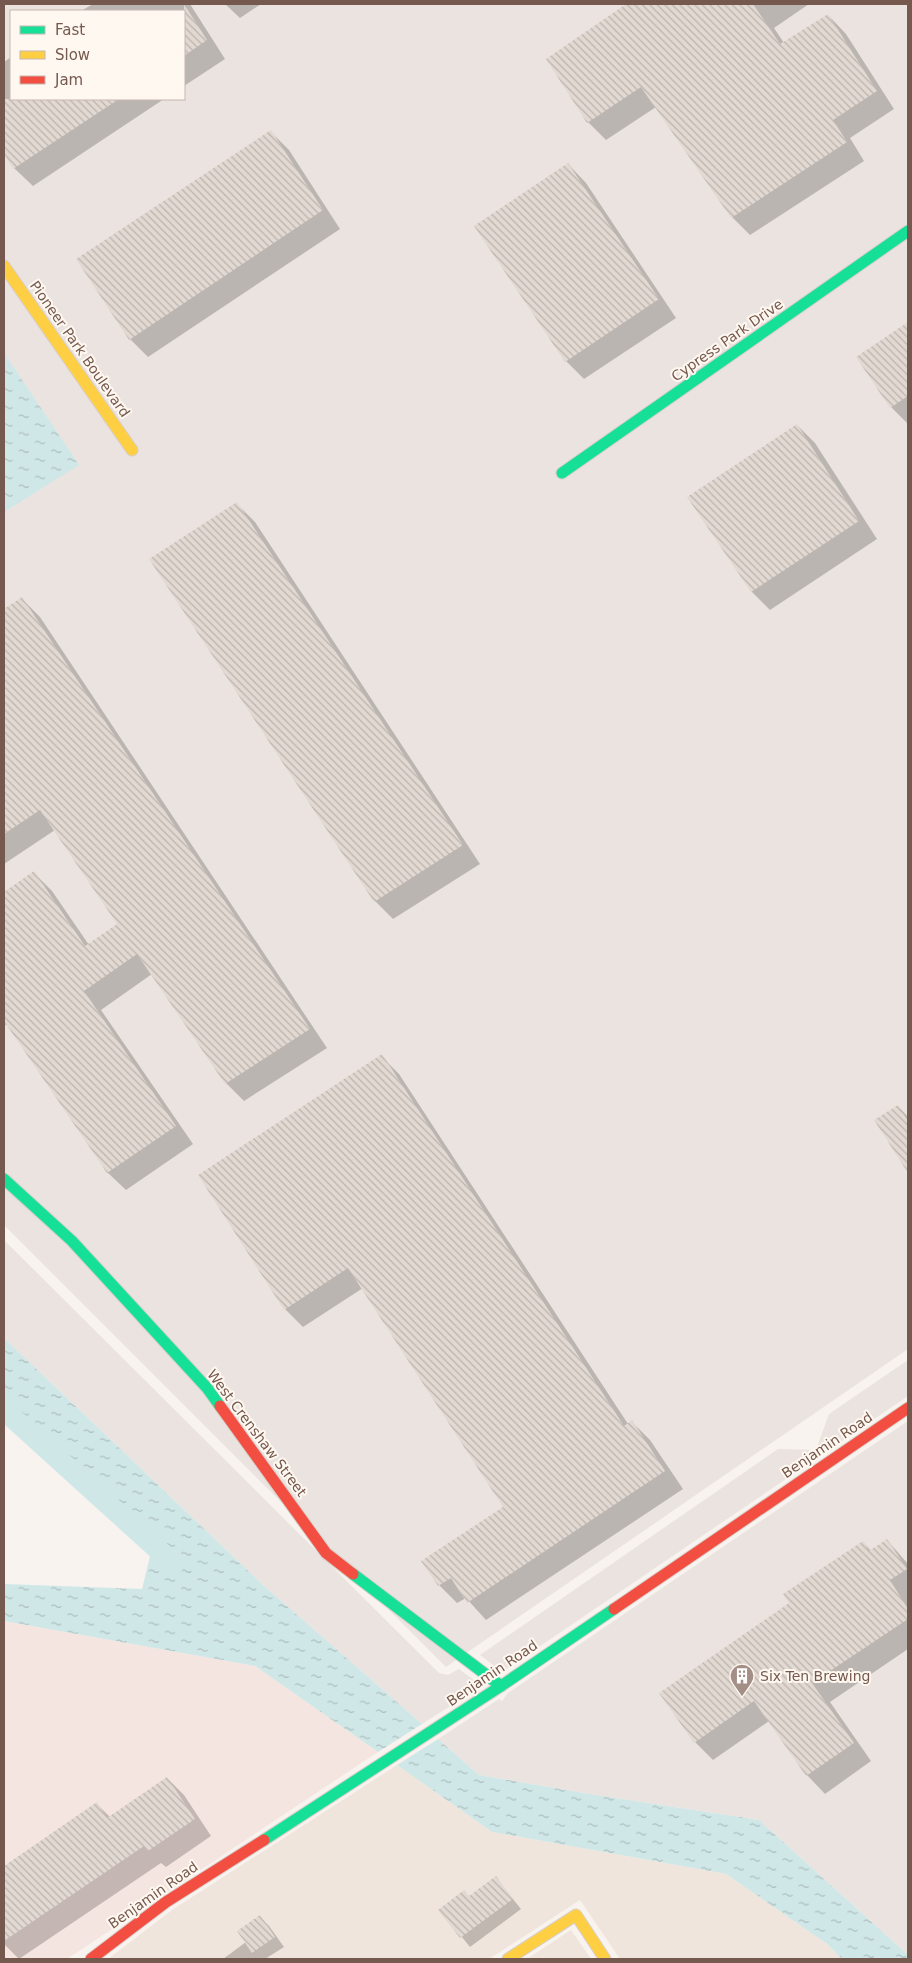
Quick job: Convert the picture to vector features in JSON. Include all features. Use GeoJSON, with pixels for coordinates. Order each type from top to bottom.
{"type":"FeatureCollection","features":[{"type":"Feature","properties":{"kind":"street","name":"Cypress Park Drive"},"geometry":{"type":"LineString","coordinates":[[562,473],[908,231]]}},
{"type":"Feature","properties":{"kind":"street","name":"Pioneer Park Boulevard"},"geometry":{"type":"LineString","coordinates":[[4,266],[132,450]]}},
{"type":"Feature","properties":{"kind":"street","name":"West Crenshaw Street"},"geometry":{"type":"LineString","coordinates":[[4,1180],[72,1242],[207,1388],[326,1553],[501,1686]]}},
{"type":"Feature","properties":{"kind":"street","name":"Benjamin Road"},"geometry":{"type":"LineString","coordinates":[[91,1959],[166,1902],[346,1788],[501,1686],[908,1408]]}},
{"type":"Feature","properties":{"kind":"street"},"geometry":{"type":"LineString","coordinates":[[508,1959],[576,1915],[605,1959]]}},
{"type":"Feature","properties":{"kind":"shaded area"},"geometry":{"type":"Polygon","coordinates":[[[4,4],[908,4],[908,1349],[446,1667],[4,1225],[4,4]]]}},
{"type":"Feature","properties":{"kind":"shaded area"},"geometry":{"type":"Polygon","coordinates":[[[4,1240],[439,1673],[448,1675],[459,1669],[482,1686],[422,1724],[263,1585],[4,1338],[4,1240]]]}},
{"type":"Feature","properties":{"kind":"shaded area"},"geometry":{"type":"Polygon","coordinates":[[[908,1360],[908,1396],[502,1672],[480,1655],[778,1449],[816,1450],[829,1414],[908,1360]]]}},
{"type":"Feature","properties":{"kind":"shaded area"},"geometry":{"type":"Polygon","coordinates":[[[908,1421],[908,1955],[759,1820],[479,1775],[438,1739],[499,1699],[502,1701],[508,1693],[908,1421]]]}},
{"type":"Feature","properties":{"kind":"shaded area"},"geometry":{"type":"Polygon","coordinates":[[[4,1621],[255,1666],[378,1752],[67,1959],[4,1959],[4,1621]]]}},
{"type":"Feature","properties":{"kind":"shaded area"},"geometry":{"type":"Polygon","coordinates":[[[397,1765],[492,1832],[726,1874],[827,1944],[842,1959],[620,1959],[580,1900],[489,1959],[108,1959],[172,1910],[397,1765]]]}},
{"type":"Feature","properties":{"kind":"shaded area"},"geometry":{"type":"Polygon","coordinates":[[[571,1930],[591,1959],[527,1959],[571,1930]]]}},
{"type":"Feature","properties":{"kind":"water"},"geometry":{"type":"Polygon","coordinates":[[[4,353],[79,465],[4,512],[4,353]]]}},
{"type":"Feature","properties":{"kind":"water"},"geometry":{"type":"Polygon","coordinates":[[[4,1338],[263,1585],[422,1724],[378,1752],[255,1666],[4,1621],[4,1584],[142,1589],[153,1544],[4,1410],[4,1338]]]}},
{"type":"Feature","properties":{"kind":"water"},"geometry":{"type":"Polygon","coordinates":[[[438,1739],[479,1775],[759,1820],[908,1955],[908,1959],[842,1959],[827,1944],[726,1874],[492,1832],[397,1765],[438,1739]]]}},
{"type":"Feature","properties":{"kind":"building"},"geometry":{"type":"Polygon","coordinates":[[[184,4],[207,40],[185,55],[185,10],[184,4]]]}},
{"type":"Feature","properties":{"kind":"building"},"geometry":{"type":"Polygon","coordinates":[[[626,4],[753,4],[780,44],[828,14],[877,91],[833,120],[847,142],[731,218],[641,87],[587,123],[546,59],[626,4]]]}},
{"type":"Feature","properties":{"kind":"building"},"geometry":{"type":"Polygon","coordinates":[[[4,99],[117,100],[13,169],[4,154],[4,99]]]}},
{"type":"Feature","properties":{"kind":"building"},"geometry":{"type":"Polygon","coordinates":[[[271,130],[323,210],[129,340],[76,259],[271,130]]]}},
{"type":"Feature","properties":{"kind":"building"},"geometry":{"type":"Polygon","coordinates":[[[568,163],[659,299],[565,362],[474,226],[568,163]]]}},
{"type":"Feature","properties":{"kind":"building"},"geometry":{"type":"Polygon","coordinates":[[[908,322],[908,396],[890,408],[856,357],[908,322]]]}},
{"type":"Feature","properties":{"kind":"building"},"geometry":{"type":"Polygon","coordinates":[[[797,424],[859,521],[751,592],[687,497],[797,424]]]}},
{"type":"Feature","properties":{"kind":"building"},"geometry":{"type":"Polygon","coordinates":[[[237,502],[463,845],[374,902],[149,559],[237,502]]]}},
{"type":"Feature","properties":{"kind":"building"},"geometry":{"type":"Polygon","coordinates":[[[22,597],[310,1029],[225,1084],[137,954],[84,991],[176,1126],[107,1173],[4,1021],[4,892],[34,871],[85,946],[117,924],[40,810],[4,834],[4,609],[22,597]]]}},
{"type":"Feature","properties":{"kind":"building"},"geometry":{"type":"Polygon","coordinates":[[[382,1054],[624,1426],[632,1420],[665,1471],[467,1603],[451,1578],[438,1586],[421,1561],[503,1507],[348,1268],[284,1310],[198,1175],[382,1054]]]}},
{"type":"Feature","properties":{"kind":"building"},"geometry":{"type":"Polygon","coordinates":[[[898,1105],[908,1121],[908,1173],[874,1120],[898,1105]]]}},
{"type":"Feature","properties":{"kind":"building"},"geometry":{"type":"Polygon","coordinates":[[[887,1539],[907,1569],[890,1580],[908,1609],[908,1619],[812,1683],[854,1743],[806,1776],[754,1701],[694,1743],[659,1693],[789,1603],[783,1594],[863,1541],[869,1551],[887,1539]]]}},
{"type":"Feature","properties":{"kind":"building"},"geometry":{"type":"Polygon","coordinates":[[[167,1777],[195,1819],[148,1851],[144,1846],[4,1941],[4,1866],[97,1802],[107,1818],[167,1777]]]}},
{"type":"Feature","properties":{"kind":"building"},"geometry":{"type":"Polygon","coordinates":[[[496,1876],[513,1899],[460,1938],[438,1910],[464,1890],[469,1896],[496,1876]]]}},
{"type":"Feature","properties":{"kind":"building"},"geometry":{"type":"Polygon","coordinates":[[[260,1915],[275,1937],[252,1953],[237,1931],[260,1915]]]}},
{"type":"Feature","properties":{"kind":"waterway"},"geometry":{"type":"LineString","coordinates":[[4,1410],[174,1564]]}},
{"type":"Feature","properties":{"kind":"traffic: fast"},"geometry":{"type":"LineString","coordinates":[[562,473],[908,231]]}},
{"type":"Feature","properties":{"kind":"traffic: fast"},"geometry":{"type":"LineString","coordinates":[[4,1179],[72,1241],[207,1388],[220,1406]]}},
{"type":"Feature","properties":{"kind":"traffic: fast"},"geometry":{"type":"LineString","coordinates":[[353,1574],[501,1686]]}},
{"type":"Feature","properties":{"kind":"traffic: fast"},"geometry":{"type":"LineString","coordinates":[[264,1840],[501,1686],[614,1609]]}},
{"type":"Feature","properties":{"kind":"traffic: slow"},"geometry":{"type":"LineString","coordinates":[[4,266],[132,450]]}},
{"type":"Feature","properties":{"kind":"traffic: slow"},"geometry":{"type":"LineString","coordinates":[[508,1959],[576,1915],[605,1959]]}},
{"type":"Feature","properties":{"kind":"traffic: jam"},"geometry":{"type":"LineString","coordinates":[[220,1406],[326,1553],[353,1574]]}},
{"type":"Feature","properties":{"kind":"traffic: jam"},"geometry":{"type":"LineString","coordinates":[[614,1609],[908,1408]]}},
{"type":"Feature","properties":{"kind":"traffic: jam"},"geometry":{"type":"LineString","coordinates":[[91,1959],[166,1902],[264,1840]]}},
{"type":"Feature","properties":{"kind":"place","name":"Six Ten Brewing"},"geometry":{"type":"Point","coordinates":[742,1697]}}]}
